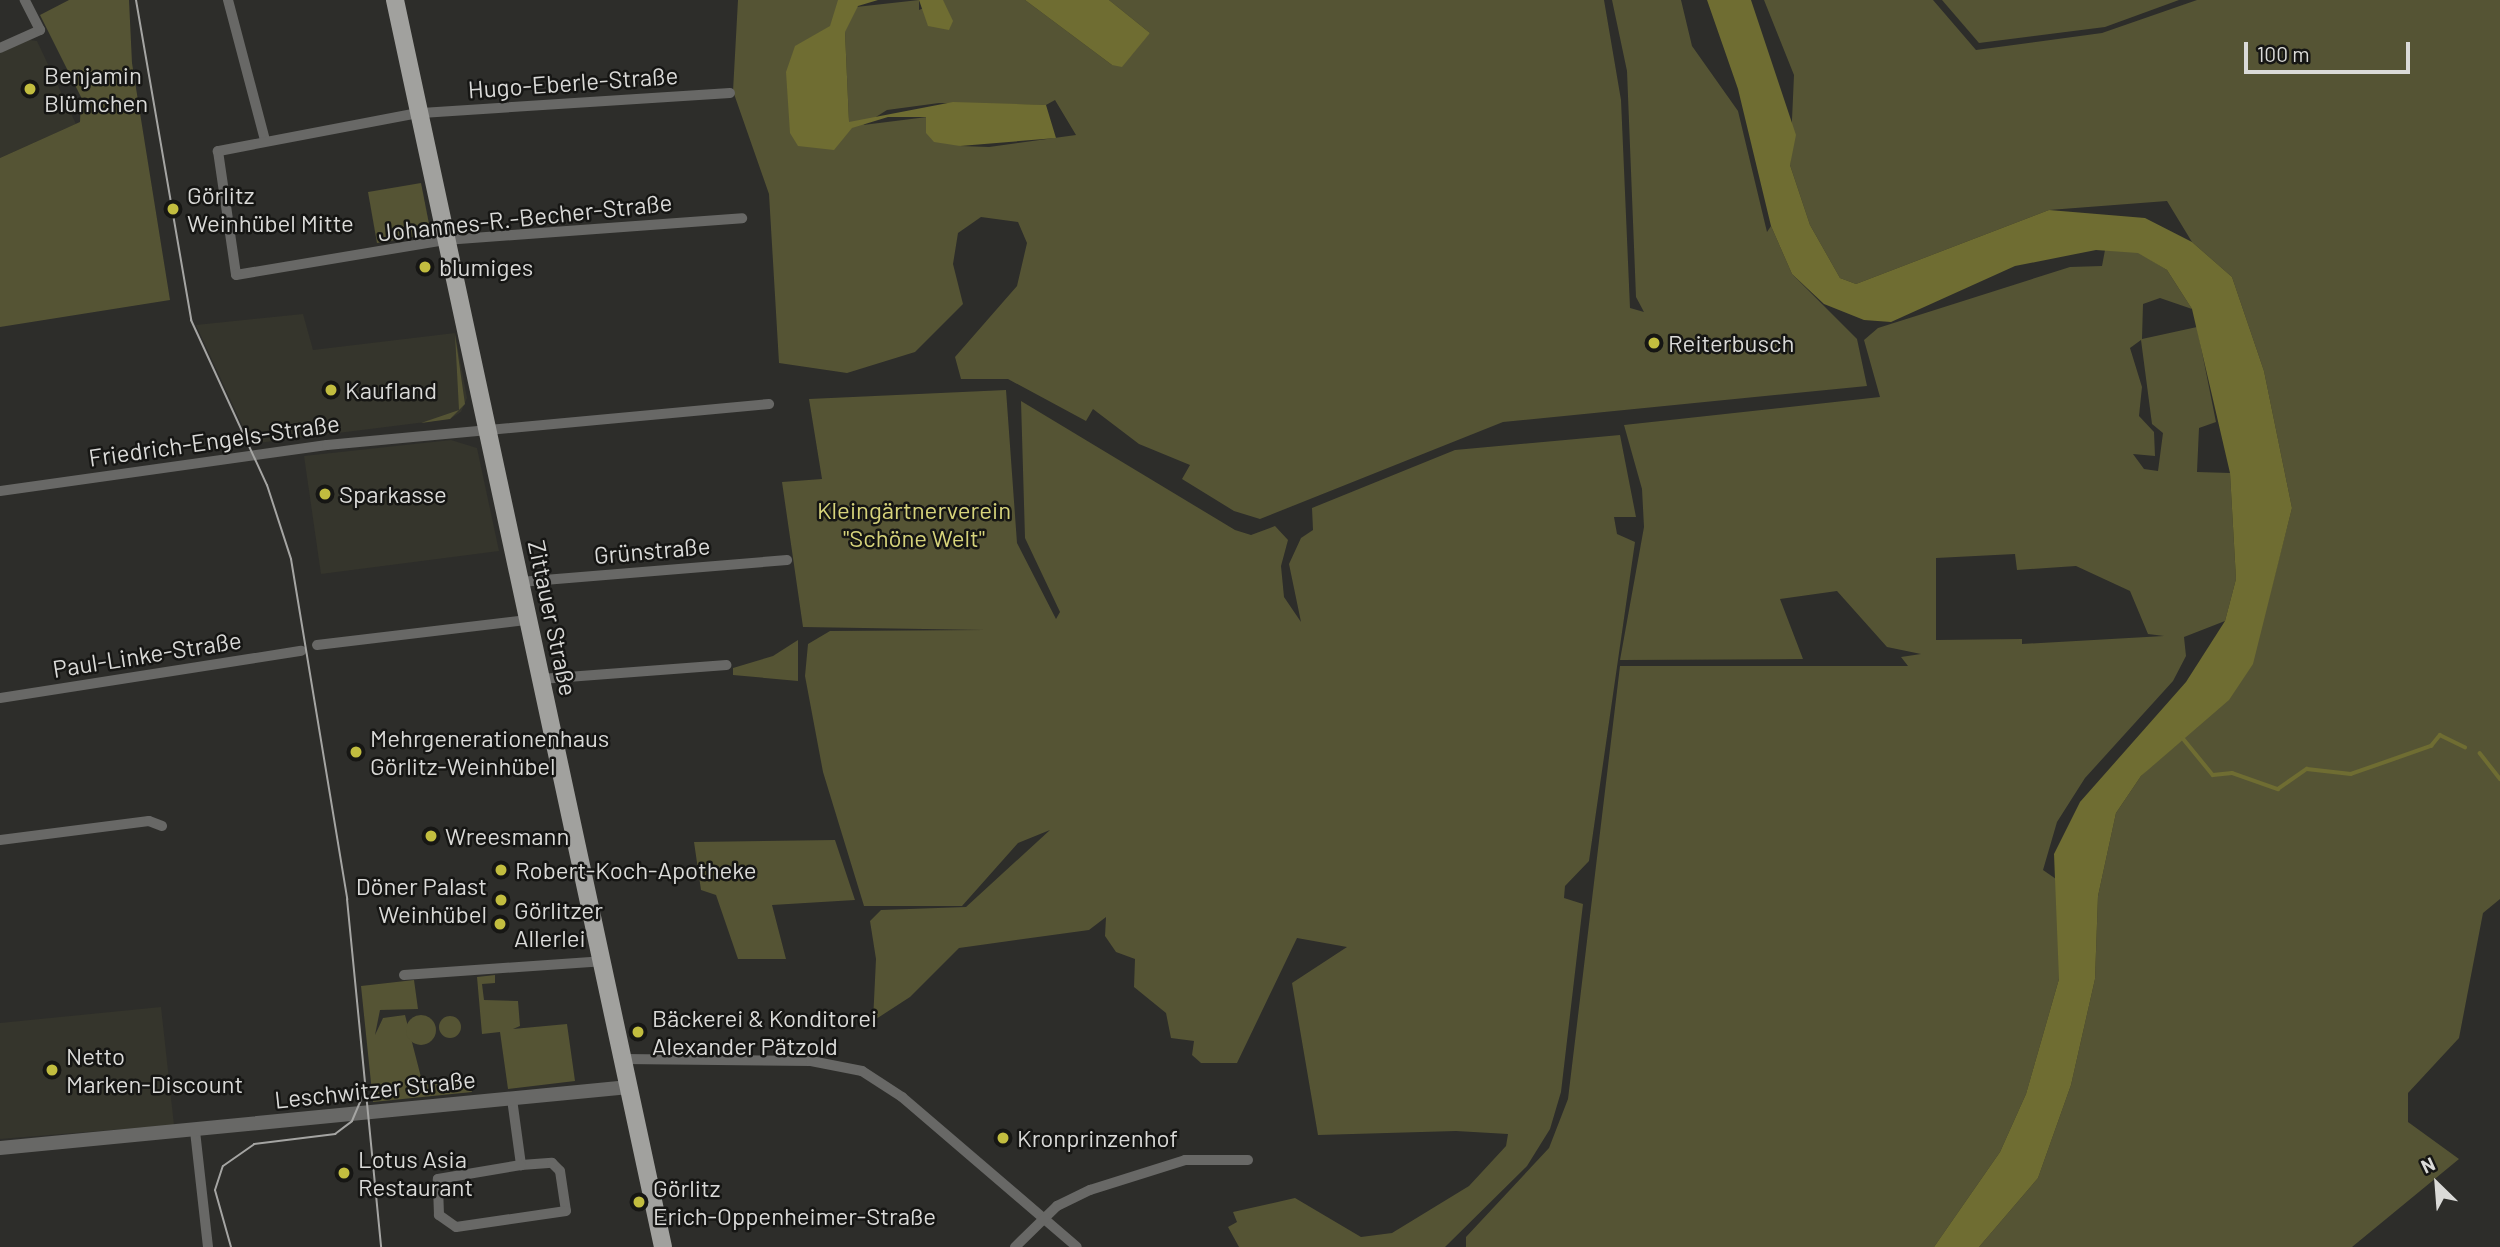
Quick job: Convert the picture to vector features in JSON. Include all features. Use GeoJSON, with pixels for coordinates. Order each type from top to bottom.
{"type":"FeatureCollection","features":[{"type":"Feature","properties":{"kind":"main road","name":"Zittauer Straße"},"geometry":{"type":"LineString","coordinates":[[395,0],[663,1247]]}},
{"type":"Feature","properties":{"kind":"street"},"geometry":{"type":"LineString","coordinates":[[0,48],[40,30],[24,0]]}},
{"type":"Feature","properties":{"kind":"street"},"geometry":{"type":"LineString","coordinates":[[228,0],[265,140]]}},
{"type":"Feature","properties":{"kind":"street","name":"Hugo-Eberle-Straße"},"geometry":{"type":"LineString","coordinates":[[418,113],[730,93]]}},
{"type":"Feature","properties":{"kind":"street","name":"Johannes-R.-Becher-Straße"},"geometry":{"type":"LineString","coordinates":[[418,113],[218,151],[236,275],[445,240],[741,218]]}},
{"type":"Feature","properties":{"kind":"street","name":"Friedrich-Engels-Straße"},"geometry":{"type":"LineString","coordinates":[[0,491],[485,427],[769,404]]}},
{"type":"Feature","properties":{"kind":"street","name":"Grünstraße"},"geometry":{"type":"LineString","coordinates":[[520,582],[787,560]]}},
{"type":"Feature","properties":{"kind":"street"},"geometry":{"type":"LineString","coordinates":[[317,645],[528,620]]}},
{"type":"Feature","properties":{"kind":"street","name":"Paul-Linke-Straße"},"geometry":{"type":"LineString","coordinates":[[0,698],[301,651]]}},
{"type":"Feature","properties":{"kind":"street"},"geometry":{"type":"LineString","coordinates":[[541,678],[726,665]]}},
{"type":"Feature","properties":{"kind":"street"},"geometry":{"type":"LineString","coordinates":[[0,840],[149,821],[162,826]]}},
{"type":"Feature","properties":{"kind":"street"},"geometry":{"type":"LineString","coordinates":[[404,975],[602,961]]}},
{"type":"Feature","properties":{"kind":"street"},"geometry":{"type":"LineString","coordinates":[[623,1059],[811,1061],[862,1071],[902,1097],[1077,1247]]}},
{"type":"Feature","properties":{"kind":"street","name":"Leschwitzer Straße"},"geometry":{"type":"LineString","coordinates":[[0,1147],[195,1131],[629,1087]]}},
{"type":"Feature","properties":{"kind":"street"},"geometry":{"type":"LineString","coordinates":[[512,1098],[521,1165]]}},
{"type":"Feature","properties":{"kind":"street"},"geometry":{"type":"LineString","coordinates":[[195,1131],[208,1247]]}},
{"type":"Feature","properties":{"kind":"street"},"geometry":{"type":"LineString","coordinates":[[1015,1247],[1044,1219],[1090,1190],[1185,1160],[1248,1160]]}},
{"type":"Feature","properties":{"kind":"street"},"geometry":{"type":"LineString","coordinates":[[552,1163],[560,1171],[566,1211],[456,1227],[444,1222],[438,1179],[521,1165],[552,1163]]}},
{"type":"Feature","properties":{"kind":"shaded area"},"geometry":{"type":"Polygon","coordinates":[[[838,0],[878,0],[858,6],[845,32],[849,122],[953,102],[1046,105],[1056,138],[960,146],[934,142],[926,133],[926,117],[888,117],[852,128],[834,150],[798,146],[790,133],[786,72],[795,46],[830,26],[838,0]]]}},
{"type":"Feature","properties":{"kind":"shaded area"},"geometry":{"type":"Polygon","coordinates":[[[919,0],[943,0],[953,21],[949,30],[928,26],[919,0]]]}},
{"type":"Feature","properties":{"kind":"shaded area"},"geometry":{"type":"Polygon","coordinates":[[[1025,0],[1109,0],[1150,33],[1122,67],[1112,65],[1025,0]]]}},
{"type":"Feature","properties":{"kind":"shaded area"},"geometry":{"type":"Polygon","coordinates":[[[1707,0],[1751,0],[1796,135],[1790,165],[1810,225],[1840,278],[1856,284],[2049,210],[2145,218],[2192,242],[2232,277],[2264,371],[2292,508],[2253,664],[2229,700],[2141,776],[2116,813],[2098,896],[2095,979],[2071,1085],[2038,1178],[1979,1247],[1934,1247],[2000,1152],[2026,1094],[2059,979],[2054,854],[2080,802],[2186,682],[2225,621],[2236,579],[2230,473],[2192,309],[2167,270],[2138,253],[2096,250],[2015,266],[1891,322],[1864,320],[1824,304],[1792,274],[1771,226],[1738,89],[1707,0]]]}},
{"type":"Feature","properties":{"kind":"shaded area","name":"Benjamin Blümchen"},"geometry":{"type":"Polygon","coordinates":[[[29,40],[37,41],[76,124],[0,158],[0,53],[29,40]]]}},
{"type":"Feature","properties":{"kind":"shaded area"},"geometry":{"type":"Polygon","coordinates":[[[303,314],[313,350],[455,333],[467,398],[461,412],[450,419],[251,444],[196,325],[303,314]]]}},
{"type":"Feature","properties":{"kind":"shaded area"},"geometry":{"type":"Polygon","coordinates":[[[451,440],[477,448],[499,551],[321,574],[304,456],[451,440]]]}},
{"type":"Feature","properties":{"kind":"shaded area"},"geometry":{"type":"Polygon","coordinates":[[[161,1007],[174,1125],[0,1139],[0,1023],[161,1007]]]}},
{"type":"Feature","properties":{"kind":"green space"},"geometry":{"type":"Polygon","coordinates":[[[69,0],[129,0],[132,63],[170,300],[0,327],[0,158],[80,122],[81,97],[40,15],[69,0]]]}},
{"type":"Feature","properties":{"kind":"green space"},"geometry":{"type":"Polygon","coordinates":[[[738,0],[838,0],[838,9],[919,0],[919,10],[943,0],[1025,0],[1112,65],[1150,33],[1109,0],[1604,0],[1621,100],[1630,308],[1644,312],[1636,297],[1627,71],[1612,0],[1681,0],[1692,46],[1738,111],[1767,232],[1771,226],[1792,274],[1857,339],[1867,386],[1503,422],[1260,519],[1234,511],[1182,479],[1190,465],[1139,444],[1093,409],[1086,421],[1008,379],[961,379],[955,357],[1017,286],[1027,243],[1018,222],[981,217],[958,233],[953,264],[963,304],[915,352],[847,373],[779,363],[769,194],[733,91],[738,0]],[[830,26],[849,122],[845,32],[830,26]],[[1055,100],[1046,105],[939,103],[887,110],[863,125],[927,117],[960,146],[989,147],[1076,135],[1055,100]]]}},
{"type":"Feature","properties":{"kind":"green space"},"geometry":{"type":"Polygon","coordinates":[[[1764,0],[1933,0],[1976,50],[2102,33],[2197,0],[2500,0],[2500,899],[2483,913],[2459,1038],[2408,1093],[2408,1122],[2459,1159],[2352,1247],[1979,1247],[2038,1178],[2071,1085],[2095,979],[2098,896],[2116,813],[2141,776],[2252,664],[2292,508],[2264,371],[2232,277],[2192,242],[2167,201],[2049,210],[1856,284],[1840,278],[1810,225],[1790,165],[1794,75],[1764,0]]]}},
{"type":"Feature","properties":{"kind":"green space"},"geometry":{"type":"Polygon","coordinates":[[[1942,0],[2179,0],[2105,27],[1979,43],[1942,0]]]}},
{"type":"Feature","properties":{"kind":"green space"},"geometry":{"type":"Polygon","coordinates":[[[421,183],[431,234],[377,243],[368,192],[421,183]]]}},
{"type":"Feature","properties":{"kind":"green space"},"geometry":{"type":"Polygon","coordinates":[[[2105,250],[2138,252],[2167,270],[2192,309],[2160,298],[2143,304],[2142,339],[2197,327],[2216,422],[2199,428],[2197,472],[2230,473],[2236,579],[2225,621],[2184,637],[2186,656],[2173,681],[2085,778],[2057,822],[2043,870],[2056,879],[2059,892],[2059,979],[2026,1094],[2000,1152],[1934,1247],[1466,1247],[1466,1237],[1549,1148],[1568,1099],[1620,666],[1908,666],[1901,657],[1921,654],[1887,647],[1837,591],[1780,599],[1803,659],[1620,660],[1644,527],[1642,489],[1624,425],[1880,397],[1864,340],[1878,328],[2070,267],[2102,266],[2105,250]],[[2141,340],[2130,348],[2142,387],[2139,416],[2154,432],[2155,456],[2133,454],[2144,469],[2158,471],[2163,433],[2152,424],[2141,340]],[[2015,554],[1936,558],[1936,640],[2022,639],[2022,644],[2164,636],[2148,634],[2130,591],[2076,566],[2017,570],[2015,554]]]}},
{"type":"Feature","properties":{"kind":"green space"},"geometry":{"type":"Polygon","coordinates":[[[455,334],[465,404],[459,410],[455,334]]]}},
{"type":"Feature","properties":{"kind":"green space","name":"Kleingärtnerverein \"Schöne Welt\""},"geometry":{"type":"Polygon","coordinates":[[[1006,390],[1017,543],[1056,619],[1060,612],[1025,538],[1021,401],[1235,530],[1251,535],[1275,526],[1288,540],[1281,566],[1284,597],[1301,622],[1289,564],[1301,538],[1313,530],[1312,508],[1455,450],[1620,435],[1636,517],[1614,517],[1617,534],[1635,542],[1589,861],[1565,886],[1564,898],[1583,904],[1561,1092],[1550,1129],[1527,1166],[1445,1247],[1239,1247],[1228,1227],[1237,1222],[1233,1212],[1295,1198],[1361,1237],[1392,1233],[1469,1186],[1506,1146],[1508,1134],[1456,1131],[1318,1135],[1292,983],[1347,947],[1297,938],[1237,1063],[1201,1063],[1192,1055],[1194,1041],[1171,1038],[1166,1013],[1134,987],[1135,959],[1116,952],[1105,936],[1106,917],[1089,930],[959,948],[910,997],[873,1021],[876,959],[870,921],[881,910],[966,907],[1050,830],[1018,843],[962,906],[864,906],[823,772],[805,676],[808,644],[830,631],[985,630],[803,627],[782,482],[822,479],[809,399],[1006,390]]]}},
{"type":"Feature","properties":{"kind":"green space"},"geometry":{"type":"Polygon","coordinates":[[[459,410],[450,419],[421,423],[459,410]]]}},
{"type":"Feature","properties":{"kind":"green space"},"geometry":{"type":"Polygon","coordinates":[[[798,640],[798,681],[733,675],[733,668],[773,656],[798,640]]]}},
{"type":"Feature","properties":{"kind":"green space"},"geometry":{"type":"Polygon","coordinates":[[[835,840],[855,900],[772,905],[786,959],[738,959],[716,895],[701,890],[694,842],[835,840]]]}},
{"type":"Feature","properties":{"kind":"green space"},"geometry":{"type":"Polygon","coordinates":[[[495,975],[495,983],[482,984],[484,1000],[518,1001],[520,1026],[513,1029],[567,1024],[575,1081],[508,1089],[500,1032],[482,1034],[477,977],[495,975]]]}},
{"type":"Feature","properties":{"kind":"green space"},"geometry":{"type":"Polygon","coordinates":[[[414,980],[418,1009],[380,1010],[375,1035],[383,1018],[405,1015],[422,1081],[466,1076],[472,1092],[373,1102],[361,986],[414,980]]]}},
{"type":"Feature","properties":{"kind":"green space"},"geometry":{"type":"Polygon","coordinates":[[[421,1015],[432,1019],[436,1030],[432,1041],[421,1045],[410,1041],[406,1030],[410,1019],[421,1015]]]}},
{"type":"Feature","properties":{"kind":"green space"},"geometry":{"type":"Polygon","coordinates":[[[450,1016],[458,1019],[461,1027],[458,1035],[450,1038],[442,1035],[439,1027],[442,1019],[450,1016]]]}},
{"type":"Feature","properties":{"kind":"waterway"},"geometry":{"type":"LineString","coordinates":[[2182,737],[2213,775],[2232,773],[2278,789],[2307,769],[2351,774],[2431,746],[2440,735],[2465,747]]}},
{"type":"Feature","properties":{"kind":"waterway"},"geometry":{"type":"LineString","coordinates":[[2480,753],[2500,779]]}},
{"type":"Feature","properties":{"kind":"tram line"},"geometry":{"type":"LineString","coordinates":[[136,0],[191,320],[267,485],[291,559],[347,899],[381,1247]]}},
{"type":"Feature","properties":{"kind":"tram line"},"geometry":{"type":"LineString","coordinates":[[231,1247],[215,1190],[223,1166],[254,1144],[335,1134],[352,1121],[364,1093]]}},
{"type":"Feature","properties":{"kind":"place","name":"Benjamin Blümchen"},"geometry":{"type":"Point","coordinates":[30,89]}},
{"type":"Feature","properties":{"kind":"place","name":"Görlitz Weinhübel Mitte"},"geometry":{"type":"Point","coordinates":[173,209]}},
{"type":"Feature","properties":{"kind":"place","name":"blumiges"},"geometry":{"type":"Point","coordinates":[425,267]}},
{"type":"Feature","properties":{"kind":"place","name":"Reiterbusch"},"geometry":{"type":"Point","coordinates":[1654,343]}},
{"type":"Feature","properties":{"kind":"place","name":"Kaufland"},"geometry":{"type":"Point","coordinates":[331,390]}},
{"type":"Feature","properties":{"kind":"place","name":"Sparkasse"},"geometry":{"type":"Point","coordinates":[325,494]}},
{"type":"Feature","properties":{"kind":"place","name":"Mehrgenerationenhaus Görlitz-Weinhübel"},"geometry":{"type":"Point","coordinates":[356,752]}},
{"type":"Feature","properties":{"kind":"place","name":"Wreesmann"},"geometry":{"type":"Point","coordinates":[431,836]}},
{"type":"Feature","properties":{"kind":"place","name":"Robert-Koch-Apotheke"},"geometry":{"type":"Point","coordinates":[501,870]}},
{"type":"Feature","properties":{"kind":"place","name":"Döner Palast Weinhübel"},"geometry":{"type":"Point","coordinates":[501,900]}},
{"type":"Feature","properties":{"kind":"place","name":"Görlitzer Allerlei"},"geometry":{"type":"Point","coordinates":[500,924]}},
{"type":"Feature","properties":{"kind":"place","name":"Bäckerei & Konditorei Alexander Pätzold"},"geometry":{"type":"Point","coordinates":[638,1032]}},
{"type":"Feature","properties":{"kind":"place","name":"Netto Marken-Discount"},"geometry":{"type":"Point","coordinates":[52,1070]}},
{"type":"Feature","properties":{"kind":"place","name":"Kronprinzenhof"},"geometry":{"type":"Point","coordinates":[1003,1138]}},
{"type":"Feature","properties":{"kind":"place","name":"Lotus Asia Restaurant"},"geometry":{"type":"Point","coordinates":[344,1173]}},
{"type":"Feature","properties":{"kind":"place","name":"Görlitz Erich-Oppenheimer-Straße"},"geometry":{"type":"Point","coordinates":[639,1202]}}]}
